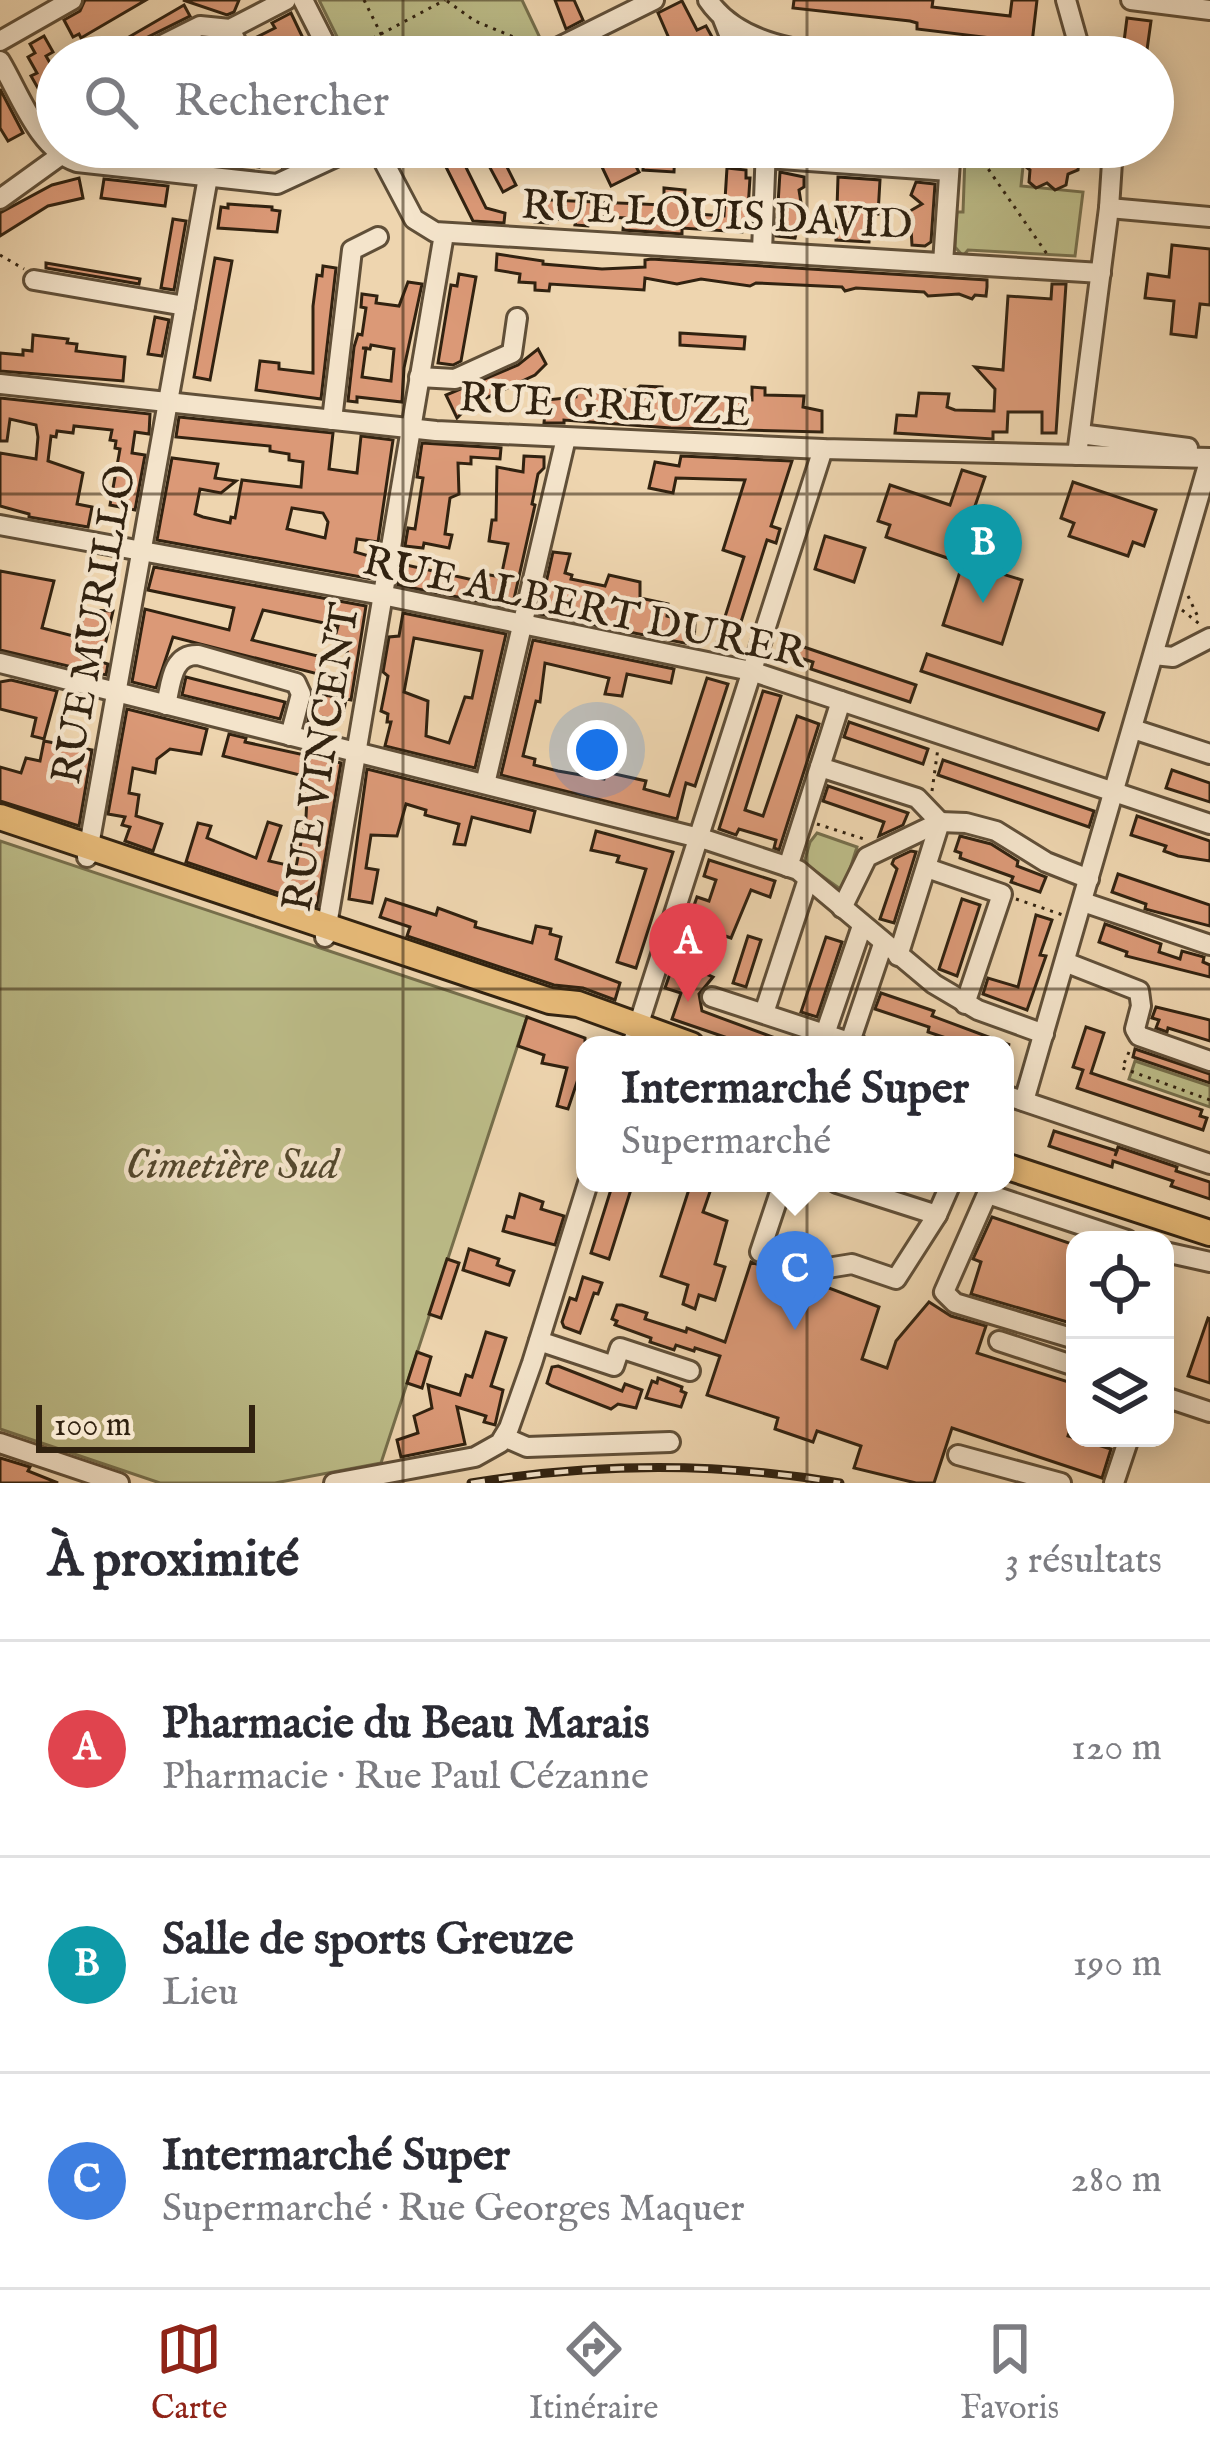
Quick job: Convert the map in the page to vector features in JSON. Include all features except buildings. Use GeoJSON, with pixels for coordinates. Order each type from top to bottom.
{"type":"FeatureCollection","features":[{"type":"Feature","properties":{"kind":"main road"},"geometry":{"type":"LineString","coordinates":[[0,817],[88,852],[326,932],[550,1000],[578,1004],[633,1036]]}},
{"type":"Feature","properties":{"kind":"main road"},"geometry":{"type":"LineString","coordinates":[[0,828],[88,852]]}},
{"type":"Feature","properties":{"kind":"main road"},"geometry":{"type":"LineString","coordinates":[[1014,1155],[1210,1219]]}},
{"type":"Feature","properties":{"kind":"main road"},"geometry":{"type":"LineString","coordinates":[[1014,1169],[1210,1233]]}},
{"type":"Feature","properties":{"kind":"street"},"geometry":{"type":"LineString","coordinates":[[0,41],[72,0]]}},
{"type":"Feature","properties":{"kind":"street"},"geometry":{"type":"LineString","coordinates":[[180,36],[200,26],[230,28],[286,0]]}},
{"type":"Feature","properties":{"kind":"street"},"geometry":{"type":"LineString","coordinates":[[304,0],[323,36]]}},
{"type":"Feature","properties":{"kind":"street"},"geometry":{"type":"LineString","coordinates":[[581,36],[654,0]]}},
{"type":"Feature","properties":{"kind":"street"},"geometry":{"type":"LineString","coordinates":[[708,0],[730,36]]}},
{"type":"Feature","properties":{"kind":"street"},"geometry":{"type":"LineString","coordinates":[[1066,0],[1076,36]]}},
{"type":"Feature","properties":{"kind":"street"},"geometry":{"type":"LineString","coordinates":[[1131,0],[1210,10]]}},
{"type":"Feature","properties":{"kind":"street"},"geometry":{"type":"LineString","coordinates":[[723,19],[750,36]]}},
{"type":"Feature","properties":{"kind":"street"},"geometry":{"type":"LineString","coordinates":[[230,28],[234,36]]}},
{"type":"Feature","properties":{"kind":"street"},"geometry":{"type":"LineString","coordinates":[[0,61],[36,122]]}},
{"type":"Feature","properties":{"kind":"street"},"geometry":{"type":"LineString","coordinates":[[0,199],[43,168]]}},
{"type":"Feature","properties":{"kind":"street"},"geometry":{"type":"LineString","coordinates":[[124,168],[277,184],[312,168]]}},
{"type":"Feature","properties":{"kind":"street"},"geometry":{"type":"LineString","coordinates":[[387,168],[414,220],[429,231],[445,234]]}},
{"type":"Feature","properties":{"kind":"street"},"geometry":{"type":"LineString","coordinates":[[762,251],[765,168]]}},
{"type":"Feature","properties":{"kind":"street"},"geometry":{"type":"LineString","coordinates":[[920,168],[949,171]]}},
{"type":"Feature","properties":{"kind":"street"},"geometry":{"type":"LineString","coordinates":[[943,263],[949,168]]}},
{"type":"Feature","properties":{"kind":"street"},"geometry":{"type":"LineString","coordinates":[[1078,445],[1112,168]]}},
{"type":"Feature","properties":{"kind":"street","name":"RUE MURILLO"},"geometry":{"type":"LineString","coordinates":[[88,852],[208,177]]}},
{"type":"Feature","properties":{"kind":"street"},"geometry":{"type":"LineString","coordinates":[[1109,208],[1210,217]]}},
{"type":"Feature","properties":{"kind":"street","name":"RUE LOUIS DAVID"},"geometry":{"type":"LineString","coordinates":[[445,234],[1101,273]]}},
{"type":"Feature","properties":{"kind":"street","name":"RUE VINCENT"},"geometry":{"type":"LineString","coordinates":[[326,932],[445,234]]}},
{"type":"Feature","properties":{"kind":"street"},"geometry":{"type":"LineString","coordinates":[[332,420],[352,250],[378,237]]}},
{"type":"Feature","properties":{"kind":"street"},"geometry":{"type":"LineString","coordinates":[[34,280],[185,306]]}},
{"type":"Feature","properties":{"kind":"street"},"geometry":{"type":"LineString","coordinates":[[419,377],[455,380],[512,353],[518,318]]}},
{"type":"Feature","properties":{"kind":"street","name":"RUE GREUZE"},"geometry":{"type":"LineString","coordinates":[[0,384],[411,429],[823,449],[1078,445],[1210,456]]}},
{"type":"Feature","properties":{"kind":"street"},"geometry":{"type":"LineString","coordinates":[[485,784],[566,438]]}},
{"type":"Feature","properties":{"kind":"street"},"geometry":{"type":"LineString","coordinates":[[639,1036],[823,449]]}},
{"type":"Feature","properties":{"kind":"street"},"geometry":{"type":"LineString","coordinates":[[1210,456],[1044,1034],[1014,1098],[1210,1164]]}},
{"type":"Feature","properties":{"kind":"street","name":"RUE ALBERT DURER"},"geometry":{"type":"LineString","coordinates":[[0,525],[382,595],[751,671],[1210,824]]}},
{"type":"Feature","properties":{"kind":"street"},"geometry":{"type":"LineString","coordinates":[[1154,655],[1173,657],[1206,632]]}},
{"type":"Feature","properties":{"kind":"street"},"geometry":{"type":"LineString","coordinates":[[166,705],[179,661],[197,655],[295,682],[301,694],[290,736]]}},
{"type":"Feature","properties":{"kind":"street"},"geometry":{"type":"LineString","coordinates":[[0,663],[699,839],[788,867],[965,1004],[1044,1034]]}},
{"type":"Feature","properties":{"kind":"street"},"geometry":{"type":"LineString","coordinates":[[788,867],[841,701]]}},
{"type":"Feature","properties":{"kind":"street"},"geometry":{"type":"LineString","coordinates":[[1133,729],[1208,746]]}},
{"type":"Feature","properties":{"kind":"street"},"geometry":{"type":"LineString","coordinates":[[820,767],[917,798],[936,816],[996,831],[1046,862],[1089,879]]}},
{"type":"Feature","properties":{"kind":"street"},"geometry":{"type":"LineString","coordinates":[[842,908],[864,862],[936,816]]}},
{"type":"Feature","properties":{"kind":"street"},"geometry":{"type":"LineString","coordinates":[[833,1028],[879,940],[927,868],[936,816]]}},
{"type":"Feature","properties":{"kind":"street"},"geometry":{"type":"LineString","coordinates":[[927,868],[1003,894],[965,1004]]}},
{"type":"Feature","properties":{"kind":"street"},"geometry":{"type":"LineString","coordinates":[[764,1013],[808,879]]}},
{"type":"Feature","properties":{"kind":"street"},"geometry":{"type":"LineString","coordinates":[[1080,911],[1210,945]]}},
{"type":"Feature","properties":{"kind":"street"},"geometry":{"type":"LineString","coordinates":[[856,1036],[879,940]]}},
{"type":"Feature","properties":{"kind":"street"},"geometry":{"type":"LineString","coordinates":[[1065,962],[1139,991],[1142,1000],[1136,1034],[1210,1061]]}},
{"type":"Feature","properties":{"kind":"street"},"geometry":{"type":"LineString","coordinates":[[712,997],[833,1028],[844,1036]]}},
{"type":"Feature","properties":{"kind":"street"},"geometry":{"type":"LineString","coordinates":[[334,1483],[475,1457],[493,1449],[504,1437],[585,1192]]}},
{"type":"Feature","properties":{"kind":"street"},"geometry":{"type":"LineString","coordinates":[[780,1192],[760,1252],[815,1270],[852,1264],[896,1279],[947,1192]]}},
{"type":"Feature","properties":{"kind":"street"},"geometry":{"type":"LineString","coordinates":[[866,1192],[937,1215]]}},
{"type":"Feature","properties":{"kind":"street"},"geometry":{"type":"LineString","coordinates":[[906,1205],[910,1192]]}},
{"type":"Feature","properties":{"kind":"street"},"geometry":{"type":"LineString","coordinates":[[989,1192],[944,1292],[955,1303],[1066,1336]]}},
{"type":"Feature","properties":{"kind":"street"},"geometry":{"type":"LineString","coordinates":[[998,1192],[1100,1231]]}},
{"type":"Feature","properties":{"kind":"street"},"geometry":{"type":"LineString","coordinates":[[1174,1254],[1210,1262]]}},
{"type":"Feature","properties":{"kind":"street"},"geometry":{"type":"LineString","coordinates":[[999,1340],[1066,1363]]}},
{"type":"Feature","properties":{"kind":"street"},"geometry":{"type":"LineString","coordinates":[[538,1341],[614,1366],[620,1348],[690,1371]]}},
{"type":"Feature","properties":{"kind":"street"},"geometry":{"type":"LineString","coordinates":[[1174,1400],[1210,1412]]}},
{"type":"Feature","properties":{"kind":"street"},"geometry":{"type":"LineString","coordinates":[[504,1437],[527,1447],[670,1442]]}},
{"type":"Feature","properties":{"kind":"street"},"geometry":{"type":"LineString","coordinates":[[0,1443],[119,1483]]}},
{"type":"Feature","properties":{"kind":"street"},"geometry":{"type":"LineString","coordinates":[[1114,1483],[1126,1447]]}},
{"type":"Feature","properties":{"kind":"street"},"geometry":{"type":"LineString","coordinates":[[958,1455],[1061,1483]]}},
{"type":"Feature","properties":{"kind":"path"},"geometry":{"type":"LineString","coordinates":[[364,0],[381,34]]}},
{"type":"Feature","properties":{"kind":"path"},"geometry":{"type":"LineString","coordinates":[[377,36],[446,0],[506,36]]}},
{"type":"Feature","properties":{"kind":"path"},"geometry":{"type":"LineString","coordinates":[[987,168],[1057,270]]}},
{"type":"Feature","properties":{"kind":"path"},"geometry":{"type":"LineString","coordinates":[[0,255],[34,280]]}},
{"type":"Feature","properties":{"kind":"path"},"geometry":{"type":"LineString","coordinates":[[1177,573],[1206,632]]}},
{"type":"Feature","properties":{"kind":"path"},"geometry":{"type":"LineString","coordinates":[[1168,604],[1206,632]]}},
{"type":"Feature","properties":{"kind":"path"},"geometry":{"type":"LineString","coordinates":[[936,816],[933,770],[941,734]]}},
{"type":"Feature","properties":{"kind":"path"},"geometry":{"type":"LineString","coordinates":[[803,819],[886,846]]}},
{"type":"Feature","properties":{"kind":"path"},"geometry":{"type":"LineString","coordinates":[[1003,894],[1080,911]]}},
{"type":"Feature","properties":{"kind":"path"},"geometry":{"type":"LineString","coordinates":[[1136,1034],[1122,1068],[1210,1100]]}},
{"type":"Feature","properties":{"kind":"green space"},"geometry":{"type":"Polygon","coordinates":[[[319,0],[522,0],[539,36],[337,36],[319,0]]]}},
{"type":"Feature","properties":{"kind":"green space"},"geometry":{"type":"Polygon","coordinates":[[[965,168],[1023,168],[1021,186],[1083,192],[1075,256],[968,250],[963,256],[955,247],[957,212],[963,212],[965,168]]]}},
{"type":"Feature","properties":{"kind":"green space"},"geometry":{"type":"Polygon","coordinates":[[[817,833],[857,847],[843,891],[804,863],[817,833]]]}},
{"type":"Feature","properties":{"kind":"green space","name":"Cimetière Sud"},"geometry":{"type":"Polygon","coordinates":[[[0,841],[527,1017],[381,1463],[275,1483],[160,1483],[0,1429],[0,841]]]}},
{"type":"Feature","properties":{"kind":"green space"},"geometry":{"type":"Polygon","coordinates":[[[1135,1061],[1210,1086],[1210,1107],[1129,1079],[1135,1061]]]}},
{"type":"Feature","properties":{"kind":"railway"},"geometry":{"type":"LineString","coordinates":[[471,1483],[656,1468],[748,1471],[840,1483]]}},
{"type":"Feature","properties":{"kind":"place","name":"Salle de sports Greuze"},"geometry":{"type":"Point","coordinates":[983,603]}},
{"type":"Feature","properties":{"kind":"place","name":"Pharmacie du Beau Marais"},"geometry":{"type":"Point","coordinates":[688,1002]}},
{"type":"Feature","properties":{"kind":"place","name":"Intermarché Super"},"geometry":{"type":"Point","coordinates":[795,1330]}}]}
